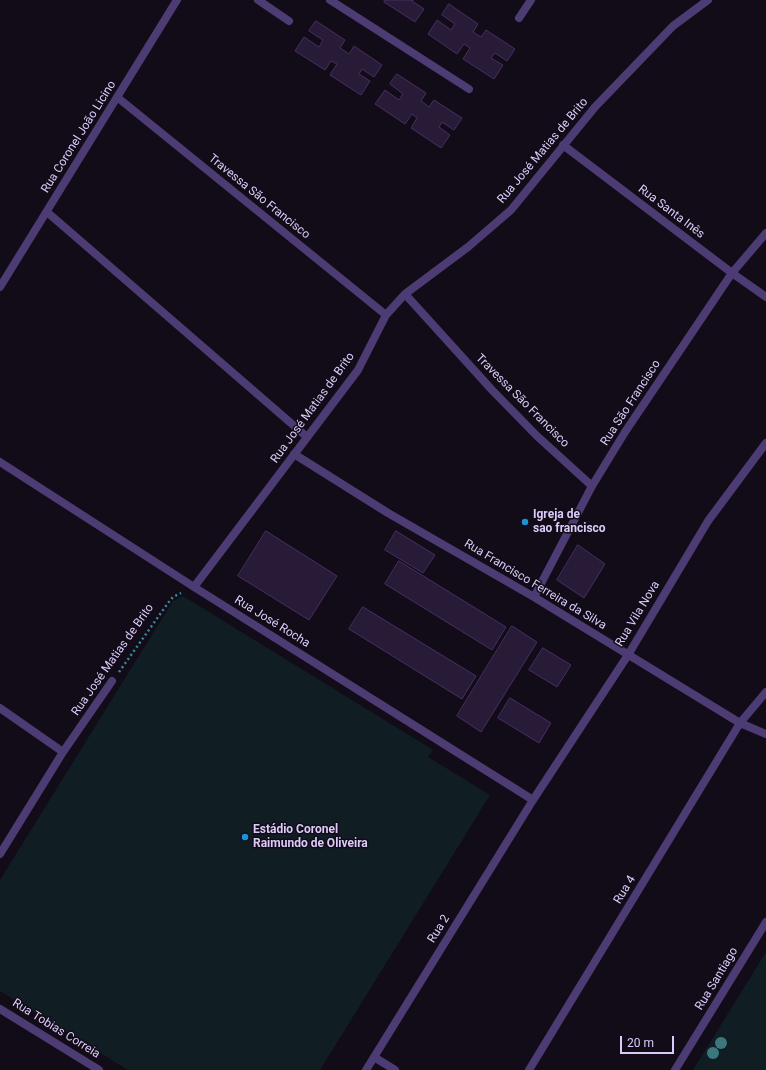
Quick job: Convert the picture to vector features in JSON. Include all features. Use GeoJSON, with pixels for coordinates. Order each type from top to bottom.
{"type":"FeatureCollection","features":[{"type":"Feature","properties":{"kind":"street","name":"Rua Coronel João Licino"},"geometry":{"type":"LineString","coordinates":[[0,286],[177,0]]}},
{"type":"Feature","properties":{"kind":"street"},"geometry":{"type":"LineString","coordinates":[[258,0],[289,21]]}},
{"type":"Feature","properties":{"kind":"street"},"geometry":{"type":"LineString","coordinates":[[330,0],[469,89]]}},
{"type":"Feature","properties":{"kind":"street"},"geometry":{"type":"LineString","coordinates":[[519,18],[531,0]]}},
{"type":"Feature","properties":{"kind":"street","name":"Rua José Matias de Brito"},"geometry":{"type":"LineString","coordinates":[[194,587],[358,370],[386,315],[405,294],[468,248],[511,210],[595,106],[673,26],[708,0]]}},
{"type":"Feature","properties":{"kind":"street","name":"Travessa São Francisco"},"geometry":{"type":"LineString","coordinates":[[117,98],[386,315]]}},
{"type":"Feature","properties":{"kind":"street","name":"Rua Santa Inês"},"geometry":{"type":"LineString","coordinates":[[563,145],[766,297]]}},
{"type":"Feature","properties":{"kind":"street"},"geometry":{"type":"LineString","coordinates":[[47,212],[307,437]]}},
{"type":"Feature","properties":{"kind":"street","name":"Rua São Francisco"},"geometry":{"type":"LineString","coordinates":[[534,597],[592,486],[625,432],[732,273],[766,232]]}},
{"type":"Feature","properties":{"kind":"street","name":"Travessa São Francisco"},"geometry":{"type":"LineString","coordinates":[[405,294],[492,390],[537,436],[592,486]]}},
{"type":"Feature","properties":{"kind":"street","name":"Rua Vila Nova"},"geometry":{"type":"LineString","coordinates":[[534,800],[628,655],[708,521],[766,443]]}},
{"type":"Feature","properties":{"kind":"street","name":"Rua Francisco Ferreira da Silva"},"geometry":{"type":"LineString","coordinates":[[294,454],[388,513],[534,597],[740,723],[766,734]]}},
{"type":"Feature","properties":{"kind":"street","name":"Rua José Rocha"},"geometry":{"type":"LineString","coordinates":[[0,462],[194,587],[534,800]]}},
{"type":"Feature","properties":{"kind":"street","name":"Rua José Matias de Brito"},"geometry":{"type":"LineString","coordinates":[[0,854],[63,752],[112,681]]}},
{"type":"Feature","properties":{"kind":"street","name":"Rua 4"},"geometry":{"type":"LineString","coordinates":[[529,1070],[740,723],[766,692]]}},
{"type":"Feature","properties":{"kind":"street"},"geometry":{"type":"LineString","coordinates":[[0,708],[63,752]]}},
{"type":"Feature","properties":{"kind":"street","name":"Rua 2"},"geometry":{"type":"LineString","coordinates":[[366,1070],[534,800]]}},
{"type":"Feature","properties":{"kind":"street","name":"Rua Santiago"},"geometry":{"type":"LineString","coordinates":[[676,1070],[766,922]]}},
{"type":"Feature","properties":{"kind":"street","name":"Rua Tobias Correia"},"geometry":{"type":"LineString","coordinates":[[0,1009],[99,1070]]}},
{"type":"Feature","properties":{"kind":"street"},"geometry":{"type":"LineString","coordinates":[[374,1057],[395,1070]]}},
{"type":"Feature","properties":{"kind":"path","name":"Rua José Matias de Brito"},"geometry":{"type":"LineString","coordinates":[[112,681],[173,597],[194,587]]}},
{"type":"Feature","properties":{"kind":"shaded area","name":"Estádio Coronel Raimundo de Oliveira"},"geometry":{"type":"Polygon","coordinates":[[[183,596],[433,750],[428,757],[490,795],[320,1070],[128,1070],[0,991],[0,880],[173,601],[183,596]]]}},
{"type":"Feature","properties":{"kind":"shaded area"},"geometry":{"type":"Polygon","coordinates":[[[766,952],[766,1070],[693,1070],[703,1054],[766,952]]]}},
{"type":"Feature","properties":{"kind":"building"},"geometry":{"type":"Polygon","coordinates":[[[385,0],[413,0],[412,1],[424,9],[415,22],[384,2],[385,0]]]}},
{"type":"Feature","properties":{"kind":"building"},"geometry":{"type":"Polygon","coordinates":[[[449,4],[478,24],[473,32],[481,37],[486,30],[515,49],[507,61],[495,53],[491,58],[503,65],[494,79],[463,59],[470,48],[464,44],[457,54],[428,34],[437,20],[451,30],[455,24],[442,15],[449,4]]]}},
{"type":"Feature","properties":{"kind":"building"},"geometry":{"type":"Polygon","coordinates":[[[316,21],[345,40],[340,48],[349,54],[354,46],[382,65],[374,77],[362,69],[359,74],[370,81],[361,95],[330,75],[337,64],[331,61],[325,70],[295,51],[304,37],[319,47],[323,40],[309,31],[316,21]]]}},
{"type":"Feature","properties":{"kind":"building"},"geometry":{"type":"Polygon","coordinates":[[[397,74],[426,93],[421,101],[429,107],[434,100],[462,118],[454,130],[442,122],[439,127],[450,135],[441,148],[411,128],[417,118],[412,114],[405,124],[375,104],[385,90],[399,100],[403,94],[390,84],[397,74]]]}},
{"type":"Feature","properties":{"kind":"building"},"geometry":{"type":"Polygon","coordinates":[[[266,531],[337,576],[309,620],[238,576],[266,531]]]}},
{"type":"Feature","properties":{"kind":"building"},"geometry":{"type":"Polygon","coordinates":[[[396,531],[435,555],[423,573],[385,550],[396,531]]]}},
{"type":"Feature","properties":{"kind":"building"},"geometry":{"type":"Polygon","coordinates":[[[578,545],[605,564],[584,598],[557,580],[578,545]]]}},
{"type":"Feature","properties":{"kind":"building"},"geometry":{"type":"Polygon","coordinates":[[[399,561],[506,627],[492,650],[385,584],[399,561]]]}},
{"type":"Feature","properties":{"kind":"building"},"geometry":{"type":"Polygon","coordinates":[[[363,607],[476,676],[462,699],[349,629],[363,607]]]}},
{"type":"Feature","properties":{"kind":"building"},"geometry":{"type":"Polygon","coordinates":[[[512,626],[537,642],[481,732],[457,716],[512,626]]]}},
{"type":"Feature","properties":{"kind":"building"},"geometry":{"type":"Polygon","coordinates":[[[543,648],[571,665],[557,687],[529,670],[543,648]]]}},
{"type":"Feature","properties":{"kind":"building"},"geometry":{"type":"Polygon","coordinates":[[[510,698],[551,723],[539,743],[498,718],[510,698]]]}},
{"type":"Feature","properties":{"kind":"place","name":"Igreja de sao francisco"},"geometry":{"type":"Point","coordinates":[525,522]}},
{"type":"Feature","properties":{"kind":"place","name":"Estádio Coronel Raimundo de Oliveira"},"geometry":{"type":"Point","coordinates":[245,837]}}]}
